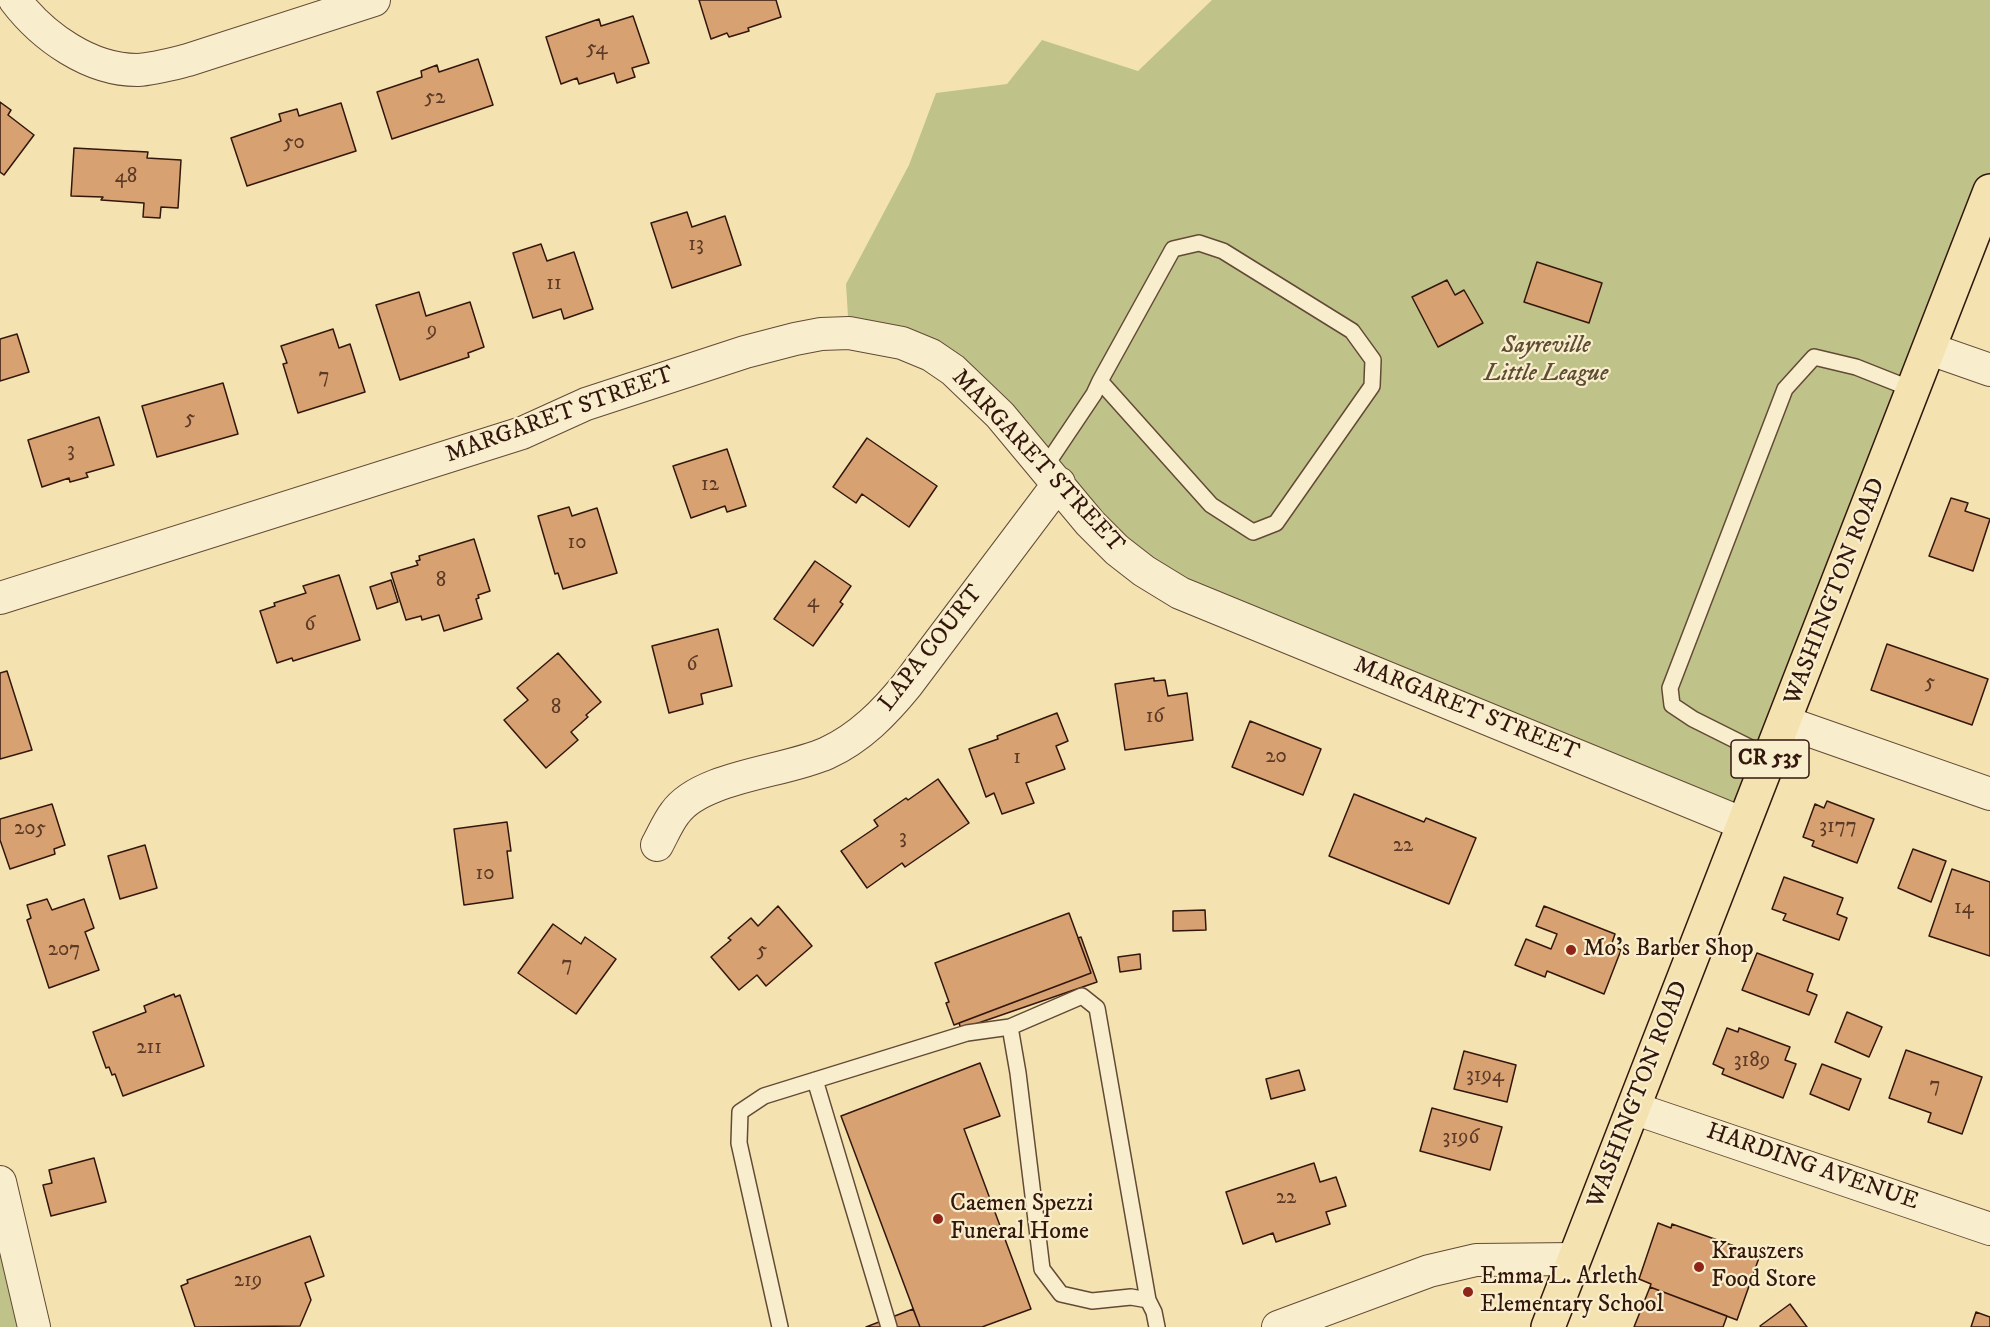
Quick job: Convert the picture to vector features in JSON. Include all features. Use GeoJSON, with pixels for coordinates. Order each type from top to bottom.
{"type":"FeatureCollection","features":[{"type":"Feature","properties":{"kind":"main road","name":"WASHINGTON ROAD"},"geometry":{"type":"LineString","coordinates":[[1548,1327],[1990,191]]}},
{"type":"Feature","properties":{"kind":"street"},"geometry":{"type":"LineString","coordinates":[[15,0],[32,21],[51,38],[92,60],[114,67],[137,70],[188,60],[374,0]]}},
{"type":"Feature","properties":{"kind":"street","name":"MARGARET STREET"},"geometry":{"type":"LineString","coordinates":[[0,598],[522,433],[571,410],[745,352],[821,334],[849,333],[902,343],[931,355],[953,370],[1000,415],[1090,523],[1117,550],[1144,571],[1180,593],[1744,824]]}},
{"type":"Feature","properties":{"kind":"street"},"geometry":{"type":"LineString","coordinates":[[1930,349],[1990,370]]}},
{"type":"Feature","properties":{"kind":"street","name":"LAPA COURT"},"geometry":{"type":"LineString","coordinates":[[657,845],[675,811],[696,793],[828,753],[855,736],[884,712],[907,685],[1052,475]]}},
{"type":"Feature","properties":{"kind":"street"},"geometry":{"type":"LineString","coordinates":[[1785,722],[1990,794]]}},
{"type":"Feature","properties":{"kind":"street","name":"HARDING AVENUE"},"geometry":{"type":"LineString","coordinates":[[1633,1108],[1990,1229]]}},
{"type":"Feature","properties":{"kind":"street"},"geometry":{"type":"LineString","coordinates":[[0,1182],[34,1327]]}},
{"type":"Feature","properties":{"kind":"street"},"geometry":{"type":"LineString","coordinates":[[1278,1327],[1430,1271],[1476,1260],[1574,1259]]}},
{"type":"Feature","properties":{"kind":"lane"},"geometry":{"type":"LineString","coordinates":[[1052,475],[1100,381],[1173,249],[1198,243],[1223,251],[1353,331],[1373,360],[1372,387],[1276,524],[1253,532],[1211,506],[1100,381]]}},
{"type":"Feature","properties":{"kind":"lane"},"geometry":{"type":"LineString","coordinates":[[1771,758],[1693,719],[1672,705],[1670,688],[1785,389],[1814,357],[1856,367],[1914,390]]}},
{"type":"Feature","properties":{"kind":"lane"},"geometry":{"type":"LineString","coordinates":[[780,1327],[739,1143],[740,1112],[764,1096],[967,1034],[1010,1028],[1082,996],[1097,1008],[1148,1300],[1154,1312],[1157,1327]]}},
{"type":"Feature","properties":{"kind":"lane"},"geometry":{"type":"LineString","coordinates":[[1010,1028],[1018,1073],[1042,1269],[1061,1294],[1092,1301],[1131,1297],[1148,1300]]}},
{"type":"Feature","properties":{"kind":"lane"},"geometry":{"type":"LineString","coordinates":[[815,1080],[889,1327]]}},
{"type":"Feature","properties":{"kind":"green space","name":"Sayreville Little League"},"geometry":{"type":"Polygon","coordinates":[[[1212,0],[1990,0],[1990,191],[1744,824],[1180,593],[974,390],[849,333],[846,284],[909,165],[936,93],[1007,84],[1042,40],[1138,71],[1212,0]]]}},
{"type":"Feature","properties":{"kind":"green space"},"geometry":{"type":"Polygon","coordinates":[[[0,1182],[34,1327],[0,1327],[0,1182]]]}},
{"type":"Feature","properties":{"kind":"building"},"geometry":{"type":"Polygon","coordinates":[[[699,0],[776,0],[781,17],[748,28],[749,31],[729,37],[727,33],[711,39],[699,0]]]}},
{"type":"Feature","properties":{"kind":"building"},"geometry":{"type":"Polygon","coordinates":[[[633,16],[649,63],[632,68],[635,77],[617,83],[614,73],[579,84],[577,78],[561,84],[546,37],[599,19],[601,26],[633,16]]]}},
{"type":"Feature","properties":{"kind":"building"},"geometry":{"type":"Polygon","coordinates":[[[478,59],[493,105],[392,139],[377,92],[422,77],[421,71],[437,65],[439,72],[478,59]]]}},
{"type":"Feature","properties":{"kind":"building"},"geometry":{"type":"Polygon","coordinates":[[[0,102],[11,110],[8,115],[34,135],[4,175],[0,172],[0,102]]]}},
{"type":"Feature","properties":{"kind":"building"},"geometry":{"type":"Polygon","coordinates":[[[341,103],[356,151],[247,186],[231,138],[281,121],[279,114],[297,109],[299,116],[341,103]]]}},
{"type":"Feature","properties":{"kind":"building"},"geometry":{"type":"Polygon","coordinates":[[[74,148],[148,152],[147,158],[181,160],[178,208],[161,207],[160,218],[143,217],[144,203],[101,200],[103,197],[71,196],[74,148]]]}},
{"type":"Feature","properties":{"kind":"building"},"geometry":{"type":"Polygon","coordinates":[[[687,212],[692,227],[725,216],[741,265],[672,288],[651,223],[687,212]]]}},
{"type":"Feature","properties":{"kind":"building"},"geometry":{"type":"Polygon","coordinates":[[[541,244],[547,261],[574,252],[593,309],[564,319],[561,309],[533,318],[513,253],[541,244]]]}},
{"type":"Feature","properties":{"kind":"building"},"geometry":{"type":"Polygon","coordinates":[[[1537,262],[1602,283],[1589,323],[1524,302],[1537,262]]]}},
{"type":"Feature","properties":{"kind":"building"},"geometry":{"type":"Polygon","coordinates":[[[1447,280],[1455,295],[1464,290],[1483,323],[1438,347],[1412,297],[1447,280]]]}},
{"type":"Feature","properties":{"kind":"building"},"geometry":{"type":"Polygon","coordinates":[[[419,292],[426,316],[470,302],[484,347],[468,353],[469,357],[400,380],[376,305],[419,292]]]}},
{"type":"Feature","properties":{"kind":"building"},"geometry":{"type":"Polygon","coordinates":[[[333,329],[339,348],[350,344],[365,392],[298,413],[283,364],[287,363],[281,346],[333,329]]]}},
{"type":"Feature","properties":{"kind":"building"},"geometry":{"type":"Polygon","coordinates":[[[17,334],[29,372],[0,381],[0,339],[17,334]]]}},
{"type":"Feature","properties":{"kind":"building"},"geometry":{"type":"Polygon","coordinates":[[[223,383],[238,434],[157,457],[142,406],[223,383]]]}},
{"type":"Feature","properties":{"kind":"building"},"geometry":{"type":"Polygon","coordinates":[[[99,417],[114,465],[86,473],[88,477],[70,482],[69,478],[42,487],[28,440],[99,417]]]}},
{"type":"Feature","properties":{"kind":"building"},"geometry":{"type":"Polygon","coordinates":[[[867,438],[937,486],[909,527],[862,494],[856,503],[833,487],[867,438]]]}},
{"type":"Feature","properties":{"kind":"building"},"geometry":{"type":"Polygon","coordinates":[[[727,449],[746,506],[727,512],[725,506],[691,518],[673,466],[727,449]]]}},
{"type":"Feature","properties":{"kind":"building"},"geometry":{"type":"Polygon","coordinates":[[[1951,498],[1968,503],[1965,511],[1990,519],[1973,571],[1929,556],[1951,498]]]}},
{"type":"Feature","properties":{"kind":"building"},"geometry":{"type":"Polygon","coordinates":[[[569,507],[572,516],[597,508],[617,573],[563,589],[558,573],[555,574],[538,516],[569,507]]]}},
{"type":"Feature","properties":{"kind":"building"},"geometry":{"type":"Polygon","coordinates":[[[474,539],[490,591],[478,595],[479,598],[476,599],[482,619],[444,631],[439,615],[422,620],[421,616],[406,620],[391,573],[418,565],[416,561],[420,560],[419,556],[474,539]]]}},
{"type":"Feature","properties":{"kind":"building"},"geometry":{"type":"Polygon","coordinates":[[[815,561],[851,586],[840,602],[843,604],[813,646],[774,619],[815,561]]]}},
{"type":"Feature","properties":{"kind":"building"},"geometry":{"type":"Polygon","coordinates":[[[339,575],[360,640],[293,661],[292,658],[277,663],[260,611],[275,606],[274,603],[306,593],[303,586],[339,575]]]}},
{"type":"Feature","properties":{"kind":"building"},"geometry":{"type":"Polygon","coordinates":[[[391,580],[398,602],[377,609],[370,587],[391,580]]]}},
{"type":"Feature","properties":{"kind":"building"},"geometry":{"type":"Polygon","coordinates":[[[718,629],[732,686],[701,694],[703,704],[669,713],[652,646],[718,629]]]}},
{"type":"Feature","properties":{"kind":"building"},"geometry":{"type":"Polygon","coordinates":[[[1887,644],[1988,679],[1972,725],[1871,690],[1887,644]]]}},
{"type":"Feature","properties":{"kind":"building"},"geometry":{"type":"Polygon","coordinates":[[[558,653],[601,702],[571,732],[578,740],[546,768],[504,720],[528,700],[517,688],[558,653]]]}},
{"type":"Feature","properties":{"kind":"building"},"geometry":{"type":"Polygon","coordinates":[[[7,671],[32,750],[0,759],[0,673],[7,671]]]}},
{"type":"Feature","properties":{"kind":"building"},"geometry":{"type":"Polygon","coordinates":[[[1154,678],[1154,681],[1165,680],[1168,696],[1187,693],[1193,740],[1125,750],[1115,684],[1154,678]]]}},
{"type":"Feature","properties":{"kind":"building"},"geometry":{"type":"Polygon","coordinates":[[[1057,713],[1068,741],[1056,746],[1065,769],[1026,783],[1034,803],[1002,814],[994,793],[986,797],[969,749],[1057,713]]]}},
{"type":"Feature","properties":{"kind":"building"},"geometry":{"type":"Polygon","coordinates":[[[1250,721],[1321,749],[1303,795],[1232,767],[1250,721]]]}},
{"type":"Feature","properties":{"kind":"building"},"geometry":{"type":"Polygon","coordinates":[[[938,779],[969,823],[905,867],[902,863],[867,888],[841,851],[878,826],[874,820],[938,779]]]}},
{"type":"Feature","properties":{"kind":"building"},"geometry":{"type":"Polygon","coordinates":[[[1354,794],[1424,822],[1426,818],[1476,838],[1449,904],[1329,856],[1354,794]]]}},
{"type":"Feature","properties":{"kind":"building"},"geometry":{"type":"Polygon","coordinates":[[[1827,801],[1874,819],[1857,863],[1812,846],[1814,841],[1803,837],[1815,804],[1824,808],[1827,801]]]}},
{"type":"Feature","properties":{"kind":"building"},"geometry":{"type":"Polygon","coordinates":[[[52,804],[65,845],[54,849],[55,854],[10,869],[0,840],[0,819],[52,804]]]}},
{"type":"Feature","properties":{"kind":"building"},"geometry":{"type":"Polygon","coordinates":[[[507,822],[511,851],[507,851],[513,898],[464,905],[454,829],[507,822]]]}},
{"type":"Feature","properties":{"kind":"building"},"geometry":{"type":"Polygon","coordinates":[[[145,845],[157,888],[120,899],[108,856],[145,845]]]}},
{"type":"Feature","properties":{"kind":"building"},"geometry":{"type":"Polygon","coordinates":[[[1913,849],[1946,861],[1931,902],[1898,888],[1913,849]]]}},
{"type":"Feature","properties":{"kind":"building"},"geometry":{"type":"Polygon","coordinates":[[[1952,869],[1990,882],[1990,956],[1929,936],[1952,869]]]}},
{"type":"Feature","properties":{"kind":"building"},"geometry":{"type":"Polygon","coordinates":[[[1784,877],[1843,898],[1837,914],[1847,918],[1839,940],[1783,920],[1786,914],[1772,909],[1784,877]]]}},
{"type":"Feature","properties":{"kind":"building"},"geometry":{"type":"Polygon","coordinates":[[[47,899],[52,910],[84,899],[94,928],[85,932],[99,970],[49,988],[27,920],[31,918],[27,905],[47,899]]]}},
{"type":"Feature","properties":{"kind":"building"},"geometry":{"type":"Polygon","coordinates":[[[778,906],[812,946],[766,986],[757,975],[739,990],[711,957],[751,918],[758,926],[778,906]]]}},
{"type":"Feature","properties":{"kind":"building","name":"Mo's Barber Shop"},"geometry":{"type":"Polygon","coordinates":[[[1544,906],[1615,934],[1611,946],[1621,950],[1604,994],[1547,971],[1545,977],[1515,965],[1526,939],[1551,949],[1557,934],[1536,926],[1544,906]]]}},
{"type":"Feature","properties":{"kind":"building"},"geometry":{"type":"Polygon","coordinates":[[[1205,910],[1206,930],[1173,931],[1173,911],[1205,910]]]}},
{"type":"Feature","properties":{"kind":"building"},"geometry":{"type":"Polygon","coordinates":[[[1069,913],[1091,973],[954,1025],[946,1003],[949,1002],[935,963],[1069,913]]]}},
{"type":"Feature","properties":{"kind":"building"},"geometry":{"type":"Polygon","coordinates":[[[553,924],[581,944],[585,937],[616,959],[576,1014],[518,973],[553,924]]]}},
{"type":"Feature","properties":{"kind":"building"},"geometry":{"type":"Polygon","coordinates":[[[1081,937],[1097,982],[961,1029],[959,1023],[1091,973],[1078,938],[1081,937]]]}},
{"type":"Feature","properties":{"kind":"building"},"geometry":{"type":"Polygon","coordinates":[[[1757,953],[1813,974],[1807,991],[1817,995],[1809,1015],[1742,990],[1757,953]]]}},
{"type":"Feature","properties":{"kind":"building"},"geometry":{"type":"Polygon","coordinates":[[[1140,954],[1141,969],[1120,972],[1118,957],[1140,954]]]}},
{"type":"Feature","properties":{"kind":"building"},"geometry":{"type":"Polygon","coordinates":[[[174,994],[175,997],[180,995],[204,1066],[123,1096],[115,1074],[112,1075],[109,1067],[106,1068],[93,1032],[146,1012],[144,1006],[174,994]]]}},
{"type":"Feature","properties":{"kind":"building"},"geometry":{"type":"Polygon","coordinates":[[[1847,1012],[1882,1027],[1869,1057],[1835,1042],[1847,1012]]]}},
{"type":"Feature","properties":{"kind":"building"},"geometry":{"type":"Polygon","coordinates":[[[1727,1028],[1738,1032],[1739,1028],[1790,1047],[1785,1060],[1796,1064],[1783,1098],[1722,1074],[1724,1069],[1713,1064],[1727,1028]]]}},
{"type":"Feature","properties":{"kind":"building"},"geometry":{"type":"Polygon","coordinates":[[[1906,1050],[1982,1077],[1962,1134],[1928,1122],[1931,1113],[1889,1098],[1906,1050]]]}},
{"type":"Feature","properties":{"kind":"building"},"geometry":{"type":"Polygon","coordinates":[[[1464,1051],[1516,1065],[1507,1102],[1454,1089],[1464,1051]]]}},
{"type":"Feature","properties":{"kind":"building","name":"Caemen Spezzi Funeral Home"},"geometry":{"type":"Polygon","coordinates":[[[980,1063],[1000,1116],[964,1129],[1031,1309],[982,1327],[920,1327],[841,1116],[980,1063]]]}},
{"type":"Feature","properties":{"kind":"building"},"geometry":{"type":"Polygon","coordinates":[[[1822,1064],[1861,1079],[1849,1110],[1810,1094],[1822,1064]]]}},
{"type":"Feature","properties":{"kind":"building"},"geometry":{"type":"Polygon","coordinates":[[[1299,1070],[1305,1090],[1271,1099],[1266,1079],[1299,1070]]]}},
{"type":"Feature","properties":{"kind":"building"},"geometry":{"type":"Polygon","coordinates":[[[1432,1108],[1502,1127],[1490,1170],[1420,1151],[1432,1108]]]}},
{"type":"Feature","properties":{"kind":"building"},"geometry":{"type":"Polygon","coordinates":[[[94,1158],[106,1202],[51,1216],[43,1185],[52,1183],[49,1170],[94,1158]]]}},
{"type":"Feature","properties":{"kind":"building"},"geometry":{"type":"Polygon","coordinates":[[[1314,1163],[1320,1182],[1336,1177],[1346,1206],[1326,1212],[1330,1224],[1276,1242],[1273,1233],[1243,1244],[1226,1192],[1314,1163]]]}},
{"type":"Feature","properties":{"kind":"building","name":"Krauszers Food Store"},"geometry":{"type":"Polygon","coordinates":[[[1658,1223],[1671,1228],[1672,1224],[1760,1255],[1737,1320],[1650,1287],[1651,1284],[1639,1279],[1658,1223]]]}},
{"type":"Feature","properties":{"kind":"building"},"geometry":{"type":"Polygon","coordinates":[[[310,1236],[324,1276],[305,1283],[311,1300],[300,1326],[195,1327],[181,1286],[188,1283],[187,1280],[310,1236]]]}},
{"type":"Feature","properties":{"kind":"building"},"geometry":{"type":"Polygon","coordinates":[[[1650,1287],[1727,1316],[1723,1327],[1634,1327],[1650,1287]]]}},
{"type":"Feature","properties":{"kind":"building"},"geometry":{"type":"Polygon","coordinates":[[[1790,1304],[1807,1327],[1760,1326],[1790,1304]]]}},
{"type":"Feature","properties":{"kind":"building"},"geometry":{"type":"Polygon","coordinates":[[[913,1309],[920,1327],[866,1327],[913,1309]]]}},
{"type":"Feature","properties":{"kind":"building"},"geometry":{"type":"Polygon","coordinates":[[[1976,1312],[1990,1317],[1990,1327],[1971,1327],[1976,1312]]]}},
{"type":"Feature","properties":{"kind":"place","name":"Mo's Barber Shop"},"geometry":{"type":"Point","coordinates":[1571,950]}},
{"type":"Feature","properties":{"kind":"place","name":"Caemen Spezzi Funeral Home"},"geometry":{"type":"Point","coordinates":[938,1219]}},
{"type":"Feature","properties":{"kind":"place","name":"Krauszers Food Store"},"geometry":{"type":"Point","coordinates":[1699,1267]}},
{"type":"Feature","properties":{"kind":"place","name":"Emma L. Arleth Elementary School"},"geometry":{"type":"Point","coordinates":[1468,1292]}}]}
